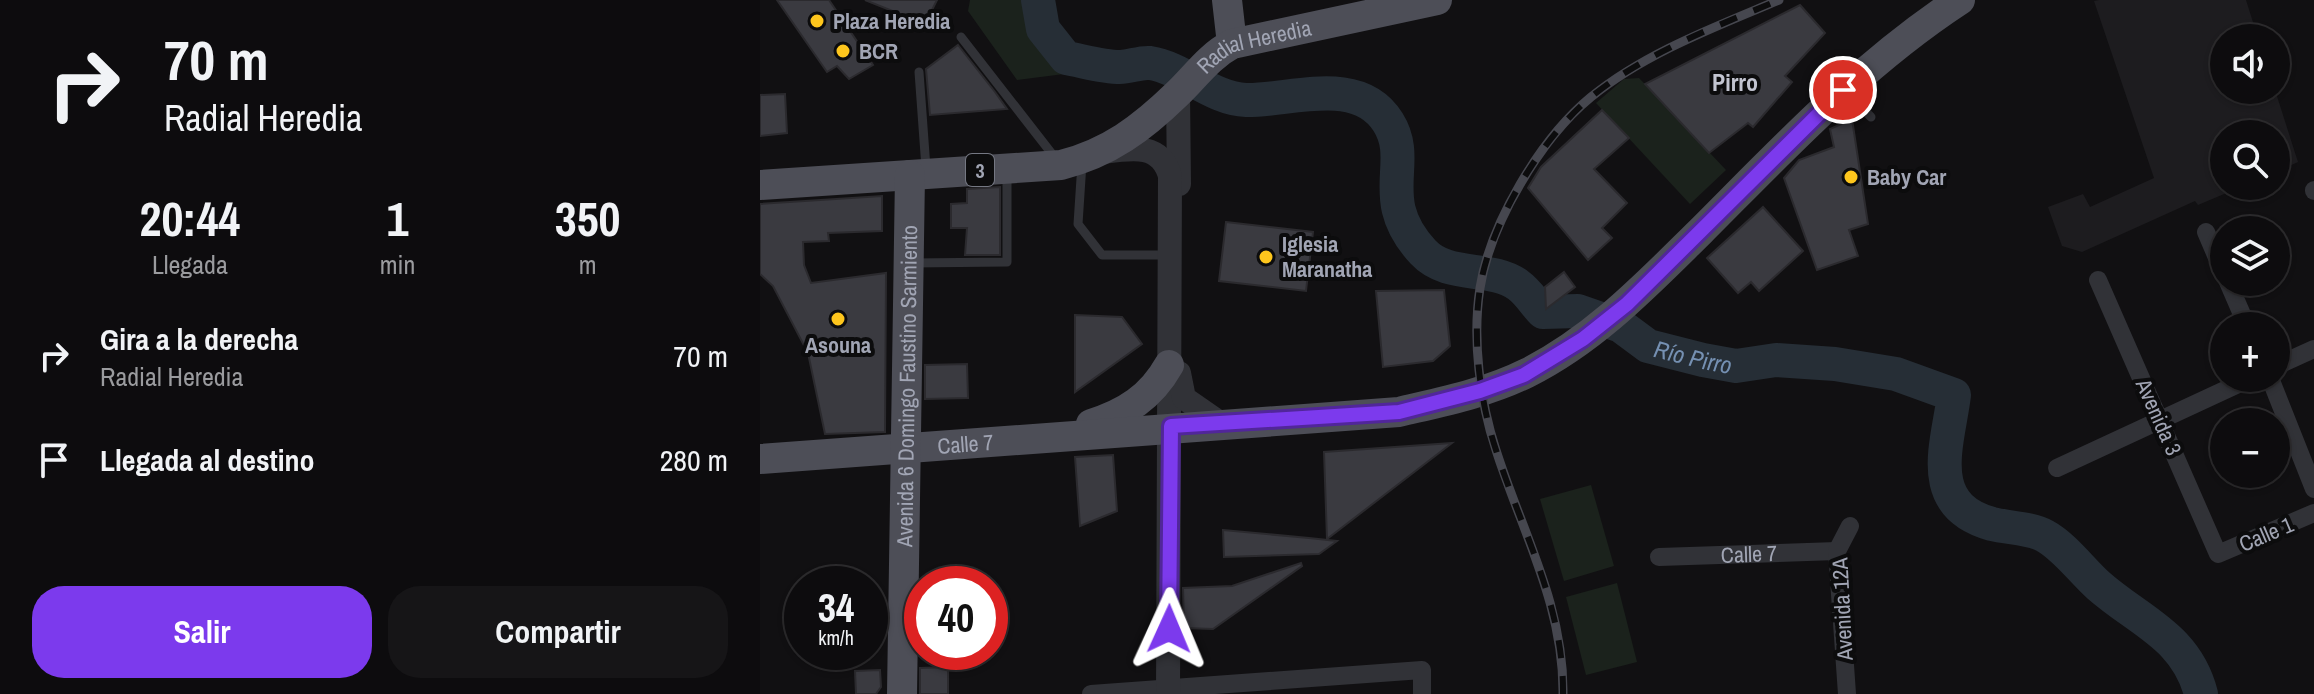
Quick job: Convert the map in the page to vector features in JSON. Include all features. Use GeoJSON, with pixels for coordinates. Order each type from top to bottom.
{"type":"FeatureCollection","features":[{"type":"Feature","properties":{"kind":"main road"},"geometry":{"type":"LineString","coordinates":[[1221,51],[1227,0]]}},
{"type":"Feature","properties":{"kind":"main road","name":"Radial Heredia"},"geometry":{"type":"LineString","coordinates":[[1180,91],[1221,51],[1437,0]]}},
{"type":"Feature","properties":{"kind":"main road"},"geometry":{"type":"LineString","coordinates":[[1171,426],[1399,412],[1480,391],[1524,375],[1583,339],[1627,304],[1843,90],[1901,41],[1960,0]]}},
{"type":"Feature","properties":{"kind":"main road","name":"3"},"geometry":{"type":"LineString","coordinates":[[760,185],[1007,168],[1082,159],[1135,133],[1180,91]]}},
{"type":"Feature","properties":{"kind":"main road","name":"Avenida 6 Domingo Faustino Sarmiento"},"geometry":{"type":"LineString","coordinates":[[902,694],[909,263],[918,174]]}},
{"type":"Feature","properties":{"kind":"main road"},"geometry":{"type":"LineString","coordinates":[[1059,435],[1115,417],[1133,406],[1150,393],[1169,365]]}},
{"type":"Feature","properties":{"kind":"main road","name":"Calle 7"},"geometry":{"type":"LineString","coordinates":[[760,459],[908,450],[1171,426]]}},
{"type":"Feature","properties":{"kind":"street"},"geometry":{"type":"LineString","coordinates":[[1180,91],[1179,387],[1192,406],[1220,423]]}},
{"type":"Feature","properties":{"kind":"street"},"geometry":{"type":"LineString","coordinates":[[1082,159],[1133,148],[1158,154],[1166,162],[1170,176],[1168,691]]}},
{"type":"Feature","properties":{"kind":"street"},"geometry":{"type":"LineString","coordinates":[[2206,232],[2210,241]]}},
{"type":"Feature","properties":{"kind":"street","name":"Avenida 3"},"geometry":{"type":"LineString","coordinates":[[2098,280],[2218,554]]}},
{"type":"Feature","properties":{"kind":"street"},"geometry":{"type":"LineString","coordinates":[[2290,360],[2314,349]]}},
{"type":"Feature","properties":{"kind":"street"},"geometry":{"type":"LineString","coordinates":[[2057,468],[2221,392]]}},
{"type":"Feature","properties":{"kind":"street"},"geometry":{"type":"LineString","coordinates":[[2276,392],[2314,489]]}},
{"type":"Feature","properties":{"kind":"street","name":"Calle 1"},"geometry":{"type":"LineString","coordinates":[[2218,554],[2314,513]]}},
{"type":"Feature","properties":{"kind":"street","name":"Avenida 12A"},"geometry":{"type":"LineString","coordinates":[[1847,694],[1837,551],[1850,526]]}},
{"type":"Feature","properties":{"kind":"street","name":"Calle 7"},"geometry":{"type":"LineString","coordinates":[[1659,557],[1837,551]]}},
{"type":"Feature","properties":{"kind":"street"},"geometry":{"type":"LineString","coordinates":[[1091,694],[1168,691],[1422,670],[1422,694]]}},
{"type":"Feature","properties":{"kind":"lane"},"geometry":{"type":"LineString","coordinates":[[961,37],[1082,159],[1078,224],[1102,255],[1170,255]]}},
{"type":"Feature","properties":{"kind":"lane"},"geometry":{"type":"LineString","coordinates":[[918,174],[919,72]]}},
{"type":"Feature","properties":{"kind":"lane"},"geometry":{"type":"LineString","coordinates":[[1843,90],[1871,117]]}},
{"type":"Feature","properties":{"kind":"lane"},"geometry":{"type":"LineString","coordinates":[[909,263],[1007,262],[1007,168]]}},
{"type":"Feature","properties":{"kind":"shaded area"},"geometry":{"type":"Polygon","coordinates":[[[970,0],[1038,0],[1043,29],[1066,58],[1119,67],[1017,80],[968,11],[970,0]]]}},
{"type":"Feature","properties":{"kind":"shaded area"},"geometry":{"type":"Polygon","coordinates":[[[2246,0],[2254,24],[2210,24],[2210,104],[2279,104],[2285,120],[2210,120],[2210,200],[2198,205],[2195,201],[2082,252],[2062,246],[2048,207],[2083,194],[2090,207],[2154,178],[2094,1],[2246,0]]]}},
{"type":"Feature","properties":{"kind":"shaded area"},"geometry":{"type":"Polygon","coordinates":[[[1639,78],[1726,170],[1690,204],[1596,103],[1624,79],[1639,78]]]}},
{"type":"Feature","properties":{"kind":"shaded area"},"geometry":{"type":"Polygon","coordinates":[[[2290,137],[2298,162],[2290,166],[2290,137]]]}},
{"type":"Feature","properties":{"kind":"shaded area"},"geometry":{"type":"Polygon","coordinates":[[[1591,485],[1614,566],[1564,581],[1540,499],[1591,485]]]}},
{"type":"Feature","properties":{"kind":"shaded area"},"geometry":{"type":"Polygon","coordinates":[[[1617,583],[1637,662],[1586,675],[1566,597],[1617,583]]]}},
{"type":"Feature","properties":{"kind":"building","name":"Plaza Heredia"},"geometry":{"type":"Polygon","coordinates":[[[777,0],[829,0],[873,65],[849,79],[837,66],[827,72],[777,0]]]}},
{"type":"Feature","properties":{"kind":"building","name":"Plaza Heredia"},"geometry":{"type":"Polygon","coordinates":[[[865,0],[937,0],[925,24],[865,0]]]}},
{"type":"Feature","properties":{"kind":"building"},"geometry":{"type":"Polygon","coordinates":[[[1800,5],[1825,33],[1785,76],[1792,82],[1753,127],[1748,123],[1709,153],[1645,84],[1800,5]]]}},
{"type":"Feature","properties":{"kind":"building","name":"Plaza Heredia"},"geometry":{"type":"Polygon","coordinates":[[[958,45],[1007,109],[930,115],[926,69],[958,45]]]}},
{"type":"Feature","properties":{"kind":"building"},"geometry":{"type":"Polygon","coordinates":[[[785,94],[787,133],[760,136],[760,95],[785,94]]]}},
{"type":"Feature","properties":{"kind":"building"},"geometry":{"type":"Polygon","coordinates":[[[1602,110],[1629,138],[1594,169],[1627,203],[1602,228],[1612,238],[1588,260],[1528,188],[1541,167],[1602,110]]]}},
{"type":"Feature","properties":{"kind":"building"},"geometry":{"type":"Polygon","coordinates":[[[1852,119],[1868,224],[1849,230],[1858,256],[1817,270],[1784,178],[1799,160],[1834,147],[1830,129],[1852,119]]]}},
{"type":"Feature","properties":{"kind":"building"},"geometry":{"type":"Polygon","coordinates":[[[1000,187],[1000,255],[965,255],[967,228],[951,228],[951,204],[967,203],[967,189],[1000,187]]]}},
{"type":"Feature","properties":{"kind":"building","name":"Asouna"},"geometry":{"type":"Polygon","coordinates":[[[882,196],[882,231],[828,233],[829,241],[803,242],[804,265],[811,283],[886,273],[885,432],[825,434],[808,353],[773,286],[760,274],[760,204],[882,196]]]}},
{"type":"Feature","properties":{"kind":"building"},"geometry":{"type":"Polygon","coordinates":[[[1763,207],[1803,251],[1759,291],[1751,282],[1738,293],[1707,258],[1763,207]]]}},
{"type":"Feature","properties":{"kind":"building","name":"Iglesia Maranatha"},"geometry":{"type":"Polygon","coordinates":[[[1226,222],[1313,232],[1306,291],[1219,281],[1226,222]]]}},
{"type":"Feature","properties":{"kind":"building"},"geometry":{"type":"Polygon","coordinates":[[[1564,272],[1575,287],[1546,309],[1545,287],[1564,272]]]}},
{"type":"Feature","properties":{"kind":"building"},"geometry":{"type":"Polygon","coordinates":[[[1444,290],[1450,346],[1433,361],[1383,367],[1376,291],[1444,290]]]}},
{"type":"Feature","properties":{"kind":"building"},"geometry":{"type":"Polygon","coordinates":[[[1075,315],[1122,317],[1142,344],[1075,392],[1075,315]]]}},
{"type":"Feature","properties":{"kind":"building"},"geometry":{"type":"Polygon","coordinates":[[[967,364],[968,398],[925,399],[925,365],[967,364]]]}},
{"type":"Feature","properties":{"kind":"building"},"geometry":{"type":"Polygon","coordinates":[[[1452,443],[1327,539],[1324,452],[1452,443]]]}},
{"type":"Feature","properties":{"kind":"building"},"geometry":{"type":"Polygon","coordinates":[[[1113,455],[1117,511],[1080,526],[1075,457],[1113,455]]]}},
{"type":"Feature","properties":{"kind":"building"},"geometry":{"type":"Polygon","coordinates":[[[1223,530],[1337,541],[1319,554],[1224,557],[1223,530]]]}},
{"type":"Feature","properties":{"kind":"building"},"geometry":{"type":"Polygon","coordinates":[[[1301,563],[1302,566],[1213,629],[1184,628],[1183,588],[1232,586],[1301,563]]]}},
{"type":"Feature","properties":{"kind":"building"},"geometry":{"type":"Polygon","coordinates":[[[880,670],[881,687],[876,694],[856,694],[855,671],[880,670]]]}},
{"type":"Feature","properties":{"kind":"building"},"geometry":{"type":"Polygon","coordinates":[[[920,670],[948,670],[948,694],[920,694],[920,670]]]}},
{"type":"Feature","properties":{"kind":"waterway","name":"Río Pirro"},"geometry":{"type":"LineString","coordinates":[[1038,0],[1043,29],[1066,58],[1113,67],[1150,63],[1233,98],[1246,100],[1341,94],[1359,98],[1375,107],[1388,122],[1395,137],[1400,215],[1408,233],[1423,252],[1444,266],[1507,279],[1522,288],[1543,312],[1578,311],[1621,326],[1648,346],[1703,360],[1736,366],[1776,360],[1835,364],[1896,374],[1954,395],[1945,471],[1948,488],[1956,503],[1970,515],[1992,524],[2033,531],[2052,541],[2099,586],[2173,644],[2194,674],[2201,694]]}},
{"type":"Feature","properties":{"kind":"railway"},"geometry":{"type":"LineString","coordinates":[[1563,694],[1557,630],[1549,599],[1496,450],[1482,391],[1477,349],[1478,308],[1480,288],[1494,237],[1536,159],[1591,97],[1657,54],[1779,0]]}},
{"type":"Feature","properties":{"kind":"place","name":"Plaza Heredia"},"geometry":{"type":"Point","coordinates":[817,21]}},
{"type":"Feature","properties":{"kind":"place","name":"BCR"},"geometry":{"type":"Point","coordinates":[843,51]}},
{"type":"Feature","properties":{"kind":"place","name":"Baby Car"},"geometry":{"type":"Point","coordinates":[1851,177]}},
{"type":"Feature","properties":{"kind":"place","name":"Iglesia Maranatha"},"geometry":{"type":"Point","coordinates":[1266,257]}},
{"type":"Feature","properties":{"kind":"place","name":"Asouna"},"geometry":{"type":"Point","coordinates":[838,319]}},
{"type":"Feature","properties":{"kind":"district","name":"Pirro"},"geometry":{"type":"Point","coordinates":[1735,82]}},
{"type":"Feature","properties":{"kind":"route"},"geometry":{"type":"LineString","coordinates":[[1169,629],[1171,426],[1399,412],[1480,391],[1524,375],[1583,339],[1627,304],[1843,90]]}}]}
